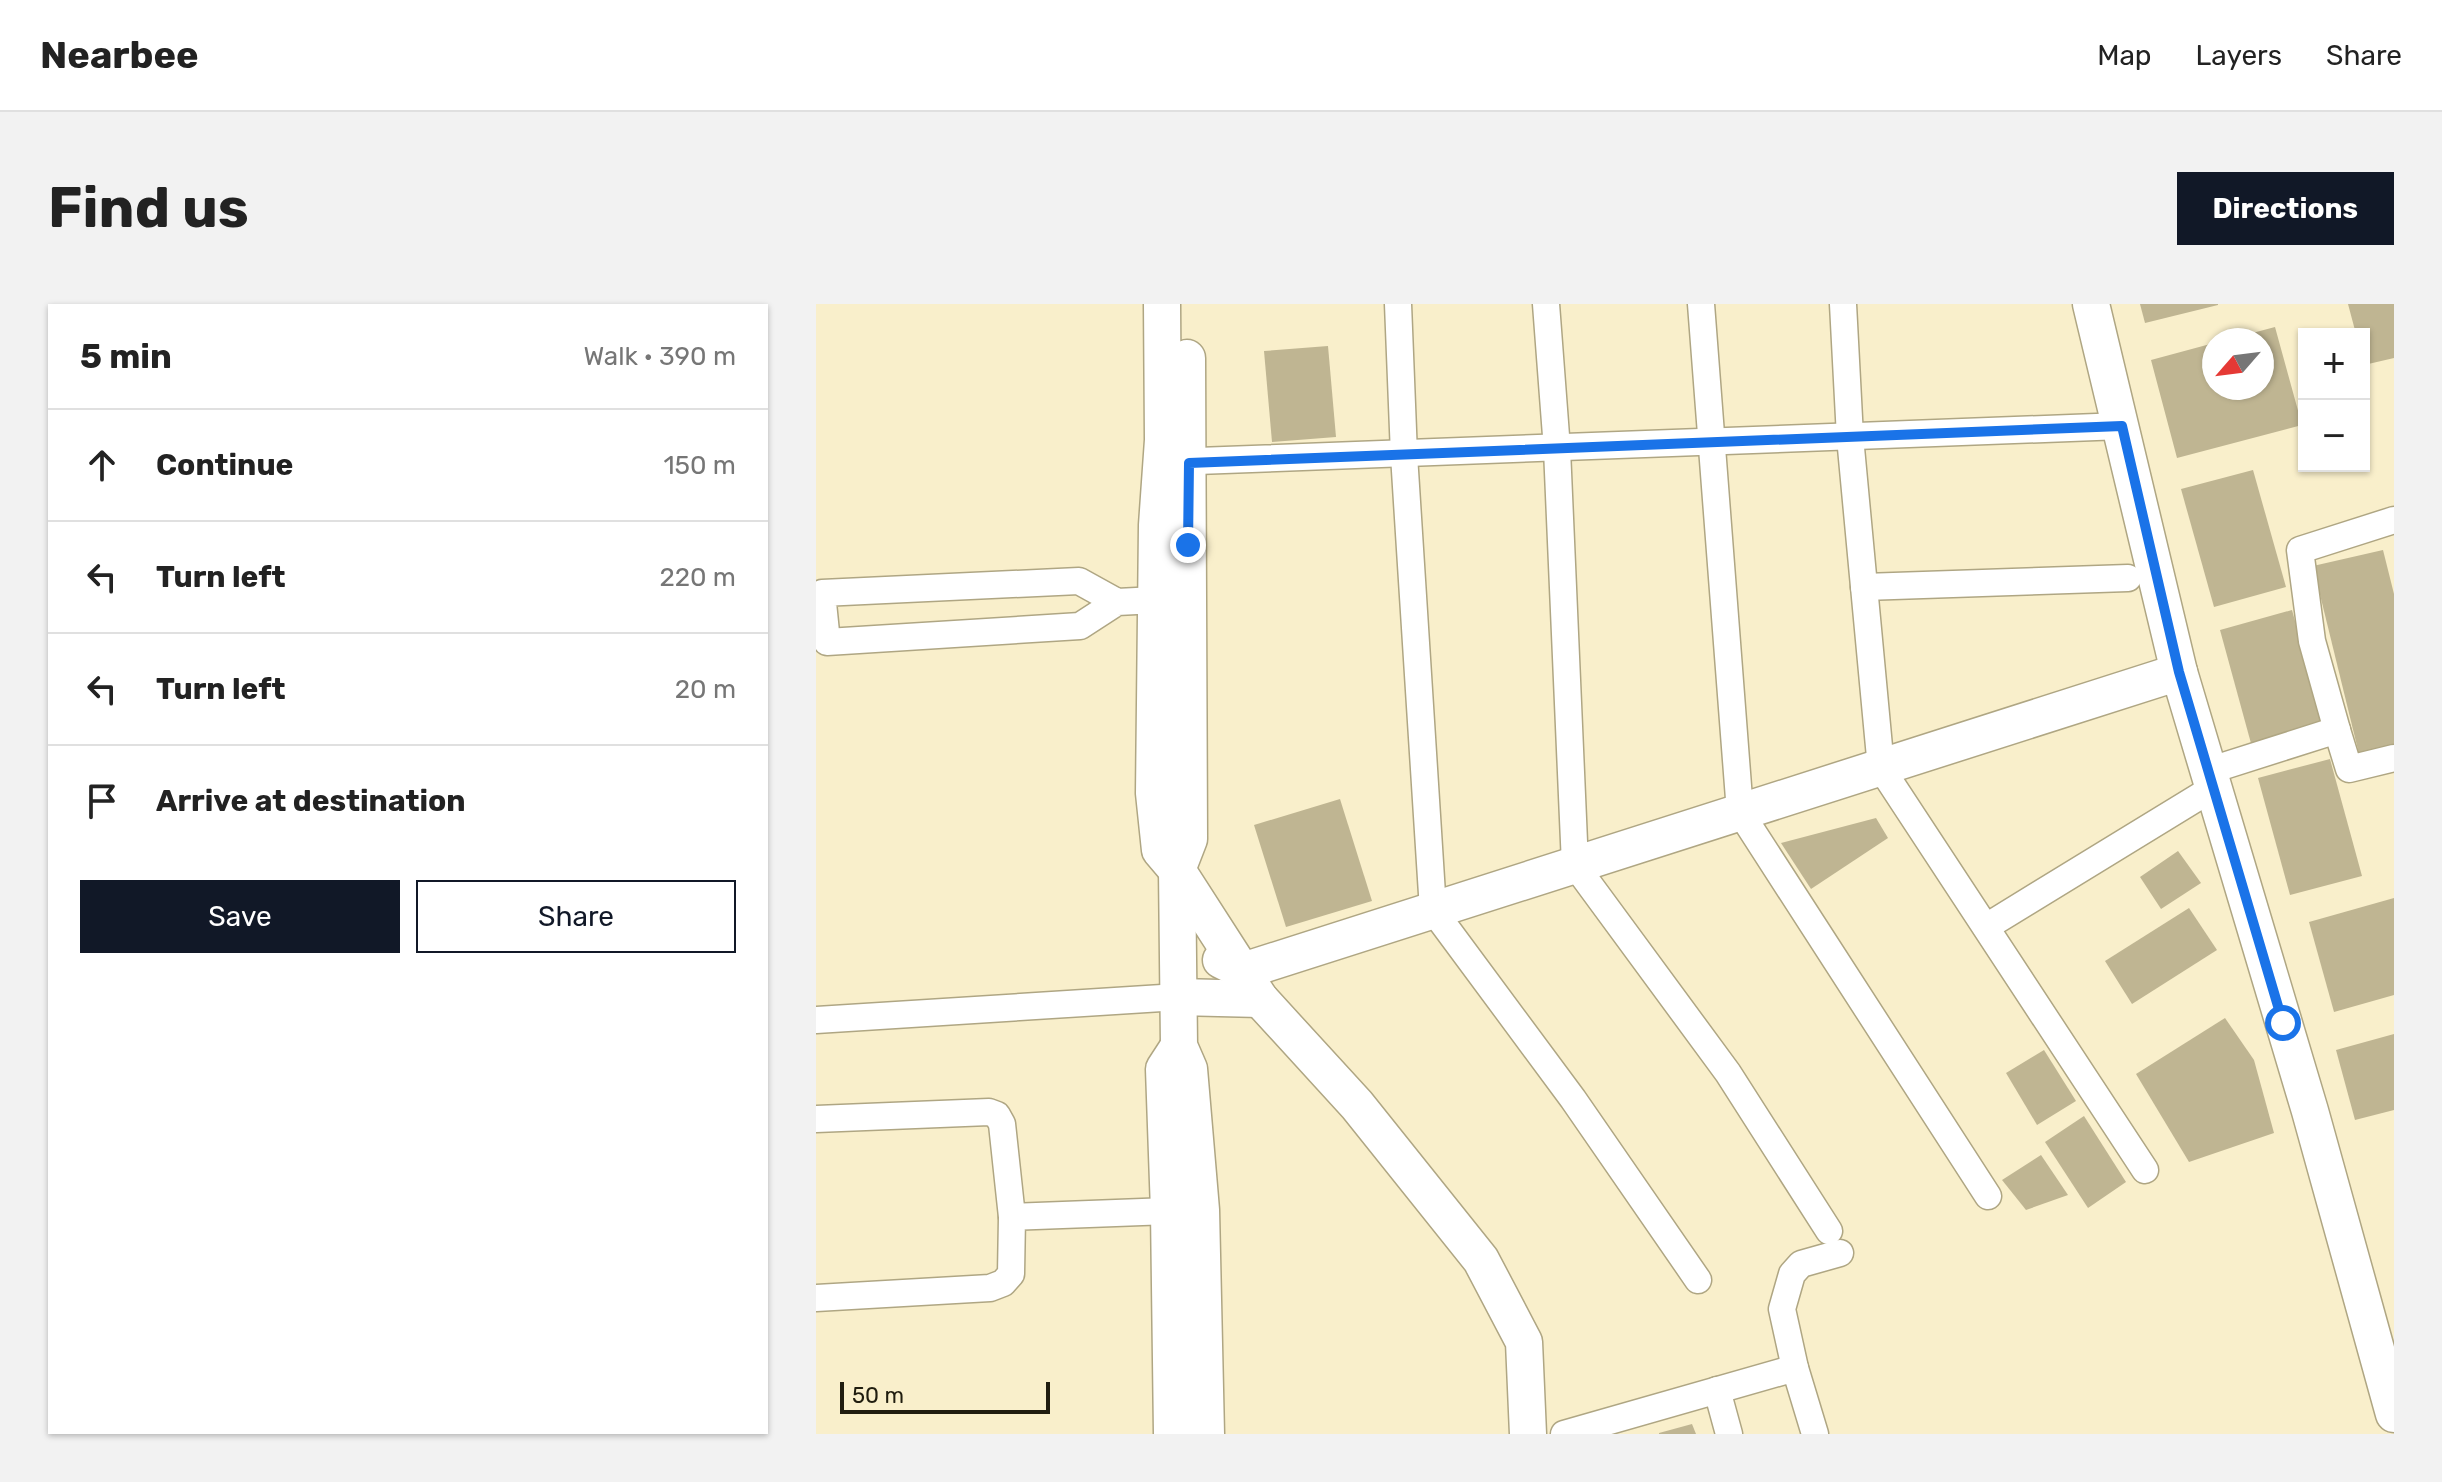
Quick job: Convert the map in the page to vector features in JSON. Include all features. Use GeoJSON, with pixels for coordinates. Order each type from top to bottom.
{"type":"FeatureCollection","features":[{"type":"Feature","properties":{"kind":"street"},"geometry":{"type":"LineString","coordinates":[[1162,304],[1175,463],[1189,839],[1177,870],[1179,1046],[1189,1069],[1185,1210],[1172,1434]]}},
{"type":"Feature","properties":{"kind":"street"},"geometry":{"type":"LineString","coordinates":[[1185,304],[1175,463],[1156,600],[1154,793],[1160,850],[1177,870],[1252,985],[1357,1105],[1481,1260],[1524,1342],[1528,1434]]}},
{"type":"Feature","properties":{"kind":"street"},"geometry":{"type":"LineString","coordinates":[[1398,304],[1404,455],[1433,910],[1573,1099],[1698,1280]]}},
{"type":"Feature","properties":{"kind":"street"},"geometry":{"type":"LineString","coordinates":[[1546,304],[1557,449],[1575,865],[1728,1073],[1834,1242],[1801,1264],[1792,1274],[1782,1309],[1795,1368],[1815,1434]]}},
{"type":"Feature","properties":{"kind":"street"},"geometry":{"type":"LineString","coordinates":[[1701,304],[1740,812],[1988,1196]]}},
{"type":"Feature","properties":{"kind":"street"},"geometry":{"type":"LineString","coordinates":[[1843,304],[1850,437],[1881,768],[2145,1170]]}},
{"type":"Feature","properties":{"kind":"street"},"geometry":{"type":"LineString","coordinates":[[2091,304],[2179,672],[2310,1111],[2394,1414]]}},
{"type":"Feature","properties":{"kind":"street"},"geometry":{"type":"LineString","coordinates":[[1175,463],[2122,426]]}},
{"type":"Feature","properties":{"kind":"street"},"geometry":{"type":"LineString","coordinates":[[2394,520],[2300,550],[2312,641],[2349,769],[2394,758]]}},
{"type":"Feature","properties":{"kind":"street"},"geometry":{"type":"LineString","coordinates":[[1864,587],[2128,578]]}},
{"type":"Feature","properties":{"kind":"street"},"geometry":{"type":"LineString","coordinates":[[1117,602],[1079,581],[822,593],[827,642],[1080,626],[1117,602],[1156,600]]}},
{"type":"Feature","properties":{"kind":"street"},"geometry":{"type":"LineString","coordinates":[[816,1020],[1178,997],[1252,985],[1433,910],[2179,672]]}},
{"type":"Feature","properties":{"kind":"street"},"geometry":{"type":"LineString","coordinates":[[1986,927],[2211,780],[2337,730]]}},
{"type":"Feature","properties":{"kind":"street"},"geometry":{"type":"LineString","coordinates":[[1178,939],[1252,985]]}},
{"type":"Feature","properties":{"kind":"street"},"geometry":{"type":"LineString","coordinates":[[816,1119],[989,1112],[997,1115],[1002,1124],[1012,1217],[1011,1274],[1003,1283],[990,1288],[816,1298]]}},
{"type":"Feature","properties":{"kind":"street"},"geometry":{"type":"LineString","coordinates":[[1012,1217],[1185,1210]]}},
{"type":"Feature","properties":{"kind":"street"},"geometry":{"type":"LineString","coordinates":[[1185,1210],[1206,1434]]}},
{"type":"Feature","properties":{"kind":"street"},"geometry":{"type":"LineString","coordinates":[[1564,1434],[1795,1368]]}},
{"type":"Feature","properties":{"kind":"street"},"geometry":{"type":"LineString","coordinates":[[1717,1390],[1729,1434]]}},
{"type":"Feature","properties":{"kind":"building"},"geometry":{"type":"Polygon","coordinates":[[[2140,304],[2218,304],[2218,305],[2145,323],[2140,304]]]}},
{"type":"Feature","properties":{"kind":"building"},"geometry":{"type":"Polygon","coordinates":[[[2348,304],[2394,304],[2394,358],[2370,364],[2370,328],[2354,328],[2348,304]]]}},
{"type":"Feature","properties":{"kind":"building"},"geometry":{"type":"Polygon","coordinates":[[[2275,327],[2298,410],[2298,426],[2177,458],[2151,360],[2202,346],[2202,400],[2274,400],[2274,328],[2271,328],[2275,327]]]}},
{"type":"Feature","properties":{"kind":"building"},"geometry":{"type":"Polygon","coordinates":[[[1328,346],[1336,437],[1272,442],[1264,351],[1328,346]]]}},
{"type":"Feature","properties":{"kind":"building"},"geometry":{"type":"Polygon","coordinates":[[[2253,470],[2286,587],[2214,607],[2181,489],[2253,470]]]}},
{"type":"Feature","properties":{"kind":"building"},"geometry":{"type":"Polygon","coordinates":[[[2383,550],[2394,594],[2394,746],[2359,754],[2313,566],[2383,550]]]}},
{"type":"Feature","properties":{"kind":"building"},"geometry":{"type":"Polygon","coordinates":[[[2292,610],[2324,727],[2252,747],[2220,630],[2292,610]]]}},
{"type":"Feature","properties":{"kind":"building"},"geometry":{"type":"Polygon","coordinates":[[[2330,759],[2362,876],[2290,895],[2258,778],[2330,759]]]}},
{"type":"Feature","properties":{"kind":"building"},"geometry":{"type":"Polygon","coordinates":[[[1340,799],[1372,901],[1286,927],[1254,825],[1340,799]]]}},
{"type":"Feature","properties":{"kind":"building"},"geometry":{"type":"Polygon","coordinates":[[[1876,818],[1888,838],[1811,889],[1781,843],[1876,818]]]}},
{"type":"Feature","properties":{"kind":"building"},"geometry":{"type":"Polygon","coordinates":[[[2178,851],[2201,883],[2161,909],[2140,877],[2178,851]]]}},
{"type":"Feature","properties":{"kind":"building"},"geometry":{"type":"Polygon","coordinates":[[[2394,898],[2394,995],[2334,1012],[2309,922],[2394,898]]]}},
{"type":"Feature","properties":{"kind":"building"},"geometry":{"type":"Polygon","coordinates":[[[2189,908],[2217,950],[2132,1004],[2105,961],[2189,908]]]}},
{"type":"Feature","properties":{"kind":"building"},"geometry":{"type":"Polygon","coordinates":[[[2225,1018],[2254,1060],[2274,1133],[2189,1162],[2136,1074],[2225,1018]]]}},
{"type":"Feature","properties":{"kind":"building"},"geometry":{"type":"Polygon","coordinates":[[[2394,1034],[2394,1110],[2355,1120],[2336,1050],[2394,1034]]]}},
{"type":"Feature","properties":{"kind":"building"},"geometry":{"type":"Polygon","coordinates":[[[2044,1050],[2076,1101],[2037,1125],[2006,1073],[2044,1050]]]}},
{"type":"Feature","properties":{"kind":"building"},"geometry":{"type":"Polygon","coordinates":[[[2084,1116],[2126,1182],[2088,1208],[2045,1142],[2084,1116]]]}},
{"type":"Feature","properties":{"kind":"building"},"geometry":{"type":"Polygon","coordinates":[[[2041,1155],[2068,1195],[2026,1210],[2002,1180],[2041,1155]]]}},
{"type":"Feature","properties":{"kind":"building"},"geometry":{"type":"Polygon","coordinates":[[[1692,1424],[1696,1434],[1659,1434],[1659,1433],[1692,1424]]]}},
{"type":"Feature","properties":{"kind":"route"},"geometry":{"type":"LineString","coordinates":[[1188,545],[1189,463],[2122,426],[2179,672],[2283,1023]]}}]}
